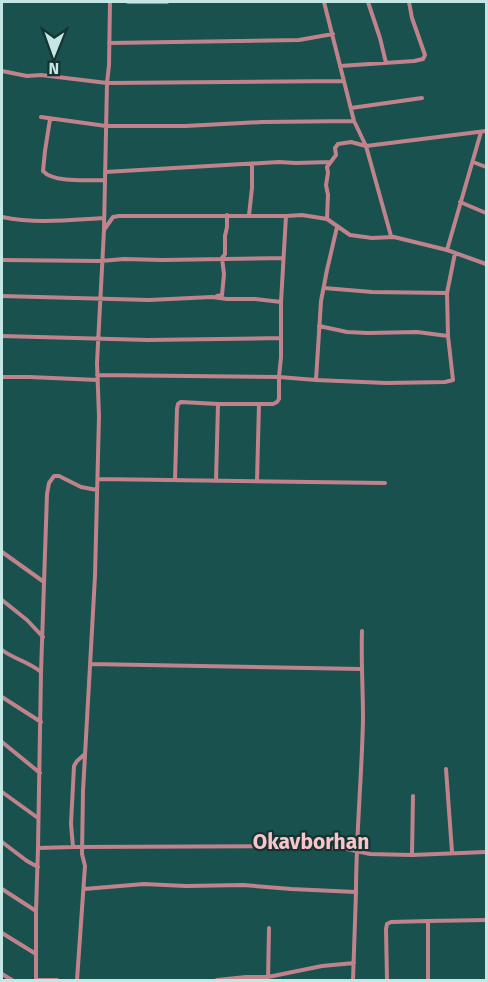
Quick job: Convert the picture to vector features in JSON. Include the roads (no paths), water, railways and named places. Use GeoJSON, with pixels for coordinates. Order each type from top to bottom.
{"type":"FeatureCollection","features":[{"type":"Feature","properties":{"kind":"street"},"geometry":{"type":"LineString","coordinates":[[77,981],[84,889],[85,866],[81,847],[95,576],[101,261],[104,230],[110,2]]}},
{"type":"Feature","properties":{"kind":"street"},"geometry":{"type":"LineString","coordinates":[[128,2],[167,2]]}},
{"type":"Feature","properties":{"kind":"street"},"geometry":{"type":"LineString","coordinates":[[324,2],[354,121],[366,146],[391,237]]}},
{"type":"Feature","properties":{"kind":"street"},"geometry":{"type":"LineString","coordinates":[[368,2],[386,63]]}},
{"type":"Feature","properties":{"kind":"street"},"geometry":{"type":"LineString","coordinates":[[340,66],[414,61],[423,58],[425,55],[409,2]]}},
{"type":"Feature","properties":{"kind":"street"},"geometry":{"type":"LineString","coordinates":[[109,43],[299,40],[333,34]]}},
{"type":"Feature","properties":{"kind":"street"},"geometry":{"type":"LineString","coordinates":[[2,71],[27,76],[41,75],[107,83],[344,81]]}},
{"type":"Feature","properties":{"kind":"street"},"geometry":{"type":"LineString","coordinates":[[351,108],[422,98]]}},
{"type":"Feature","properties":{"kind":"street"},"geometry":{"type":"LineString","coordinates":[[41,117],[106,126],[354,121]]}},
{"type":"Feature","properties":{"kind":"street"},"geometry":{"type":"LineString","coordinates":[[50,119],[43,171],[46,175],[104,180]]}},
{"type":"Feature","properties":{"kind":"street"},"geometry":{"type":"LineString","coordinates":[[327,219],[327,167],[336,155],[335,148],[338,144],[351,142],[366,146],[486,131]]}},
{"type":"Feature","properties":{"kind":"street"},"geometry":{"type":"LineString","coordinates":[[447,250],[481,132]]}},
{"type":"Feature","properties":{"kind":"street"},"geometry":{"type":"LineString","coordinates":[[105,172],[279,162],[330,162]]}},
{"type":"Feature","properties":{"kind":"street"},"geometry":{"type":"LineString","coordinates":[[472,162],[486,168]]}},
{"type":"Feature","properties":{"kind":"street"},"geometry":{"type":"LineString","coordinates":[[249,215],[252,164]]}},
{"type":"Feature","properties":{"kind":"street"},"geometry":{"type":"LineString","coordinates":[[460,202],[486,213]]}},
{"type":"Feature","properties":{"kind":"street"},"geometry":{"type":"LineString","coordinates":[[103,210],[112,217],[302,214],[327,219],[350,235],[372,238],[391,237],[447,250],[486,264]]}},
{"type":"Feature","properties":{"kind":"street"},"geometry":{"type":"LineString","coordinates":[[157,298],[222,295],[224,274],[222,258],[225,254],[227,215]]}},
{"type":"Feature","properties":{"kind":"street"},"geometry":{"type":"LineString","coordinates":[[175,480],[178,404],[181,402],[218,405],[273,404],[279,399],[286,216]]}},
{"type":"Feature","properties":{"kind":"street"},"geometry":{"type":"LineString","coordinates":[[2,217],[38,221],[104,218]]}},
{"type":"Feature","properties":{"kind":"street"},"geometry":{"type":"LineString","coordinates":[[104,230],[112,217]]}},
{"type":"Feature","properties":{"kind":"street"},"geometry":{"type":"LineString","coordinates":[[316,381],[324,288],[337,227]]}},
{"type":"Feature","properties":{"kind":"street"},"geometry":{"type":"LineString","coordinates":[[2,377],[279,377],[316,381],[386,383],[453,380],[448,336],[447,293],[455,253]]}},
{"type":"Feature","properties":{"kind":"street"},"geometry":{"type":"LineString","coordinates":[[2,260],[162,261],[283,258]]}},
{"type":"Feature","properties":{"kind":"street"},"geometry":{"type":"LineString","coordinates":[[324,288],[372,292],[447,293]]}},
{"type":"Feature","properties":{"kind":"street"},"geometry":{"type":"LineString","coordinates":[[2,296],[148,300],[212,297],[281,302]]}},
{"type":"Feature","properties":{"kind":"street"},"geometry":{"type":"LineString","coordinates":[[319,326],[347,332],[417,332],[448,336]]}},
{"type":"Feature","properties":{"kind":"street"},"geometry":{"type":"LineString","coordinates":[[2,336],[99,339],[281,338]]}},
{"type":"Feature","properties":{"kind":"street"},"geometry":{"type":"LineString","coordinates":[[257,481],[259,404]]}},
{"type":"Feature","properties":{"kind":"street"},"geometry":{"type":"LineString","coordinates":[[216,481],[218,405]]}},
{"type":"Feature","properties":{"kind":"street"},"geometry":{"type":"LineString","coordinates":[[57,981],[36,980],[41,672],[47,494],[49,483],[54,476],[59,476],[81,487],[97,490]]}},
{"type":"Feature","properties":{"kind":"street"},"geometry":{"type":"LineString","coordinates":[[98,479],[385,483]]}},
{"type":"Feature","properties":{"kind":"street"},"geometry":{"type":"LineString","coordinates":[[2,552],[45,583]]}},
{"type":"Feature","properties":{"kind":"street"},"geometry":{"type":"LineString","coordinates":[[2,600],[27,620],[43,637]]}},
{"type":"Feature","properties":{"kind":"street"},"geometry":{"type":"LineString","coordinates":[[353,981],[356,850],[363,717],[362,631]]}},
{"type":"Feature","properties":{"kind":"street"},"geometry":{"type":"LineString","coordinates":[[2,650],[41,672]]}},
{"type":"Feature","properties":{"kind":"street"},"geometry":{"type":"LineString","coordinates":[[90,664],[361,669]]}},
{"type":"Feature","properties":{"kind":"street"},"geometry":{"type":"LineString","coordinates":[[2,697],[41,722]]}},
{"type":"Feature","properties":{"kind":"street"},"geometry":{"type":"LineString","coordinates":[[2,741],[40,773]]}},
{"type":"Feature","properties":{"kind":"street"},"geometry":{"type":"LineString","coordinates":[[74,847],[71,824],[74,766],[85,754]]}},
{"type":"Feature","properties":{"kind":"street"},"geometry":{"type":"LineString","coordinates":[[446,769],[452,852]]}},
{"type":"Feature","properties":{"kind":"street"},"geometry":{"type":"LineString","coordinates":[[2,792],[39,819]]}},
{"type":"Feature","properties":{"kind":"street"},"geometry":{"type":"LineString","coordinates":[[412,855],[413,796]]}},
{"type":"Feature","properties":{"kind":"street"},"geometry":{"type":"LineString","coordinates":[[2,842],[38,867]]}},
{"type":"Feature","properties":{"kind":"street"},"geometry":{"type":"LineString","coordinates":[[38,848],[300,846],[356,850],[370,854],[486,852]]}},
{"type":"Feature","properties":{"kind":"street"},"geometry":{"type":"LineString","coordinates":[[84,889],[144,884],[243,885],[356,892]]}},
{"type":"Feature","properties":{"kind":"street"},"geometry":{"type":"LineString","coordinates":[[2,889],[36,910]]}},
{"type":"Feature","properties":{"kind":"street"},"geometry":{"type":"LineString","coordinates":[[387,981],[387,924],[486,920]]}},
{"type":"Feature","properties":{"kind":"street"},"geometry":{"type":"LineString","coordinates":[[428,921],[428,981]]}},
{"type":"Feature","properties":{"kind":"street"},"geometry":{"type":"LineString","coordinates":[[268,979],[269,928]]}},
{"type":"Feature","properties":{"kind":"street"},"geometry":{"type":"LineString","coordinates":[[2,933],[36,954]]}},
{"type":"Feature","properties":{"kind":"street"},"geometry":{"type":"LineString","coordinates":[[217,981],[246,977],[268,979],[310,968],[354,963]]}},
{"type":"Feature","properties":{"kind":"street"},"geometry":{"type":"LineString","coordinates":[[2,974],[12,981]]}},
{"type":"Feature","properties":{"kind":"district","name":"Okavborhan"},"geometry":{"type":"Point","coordinates":[311,842]}}]}
